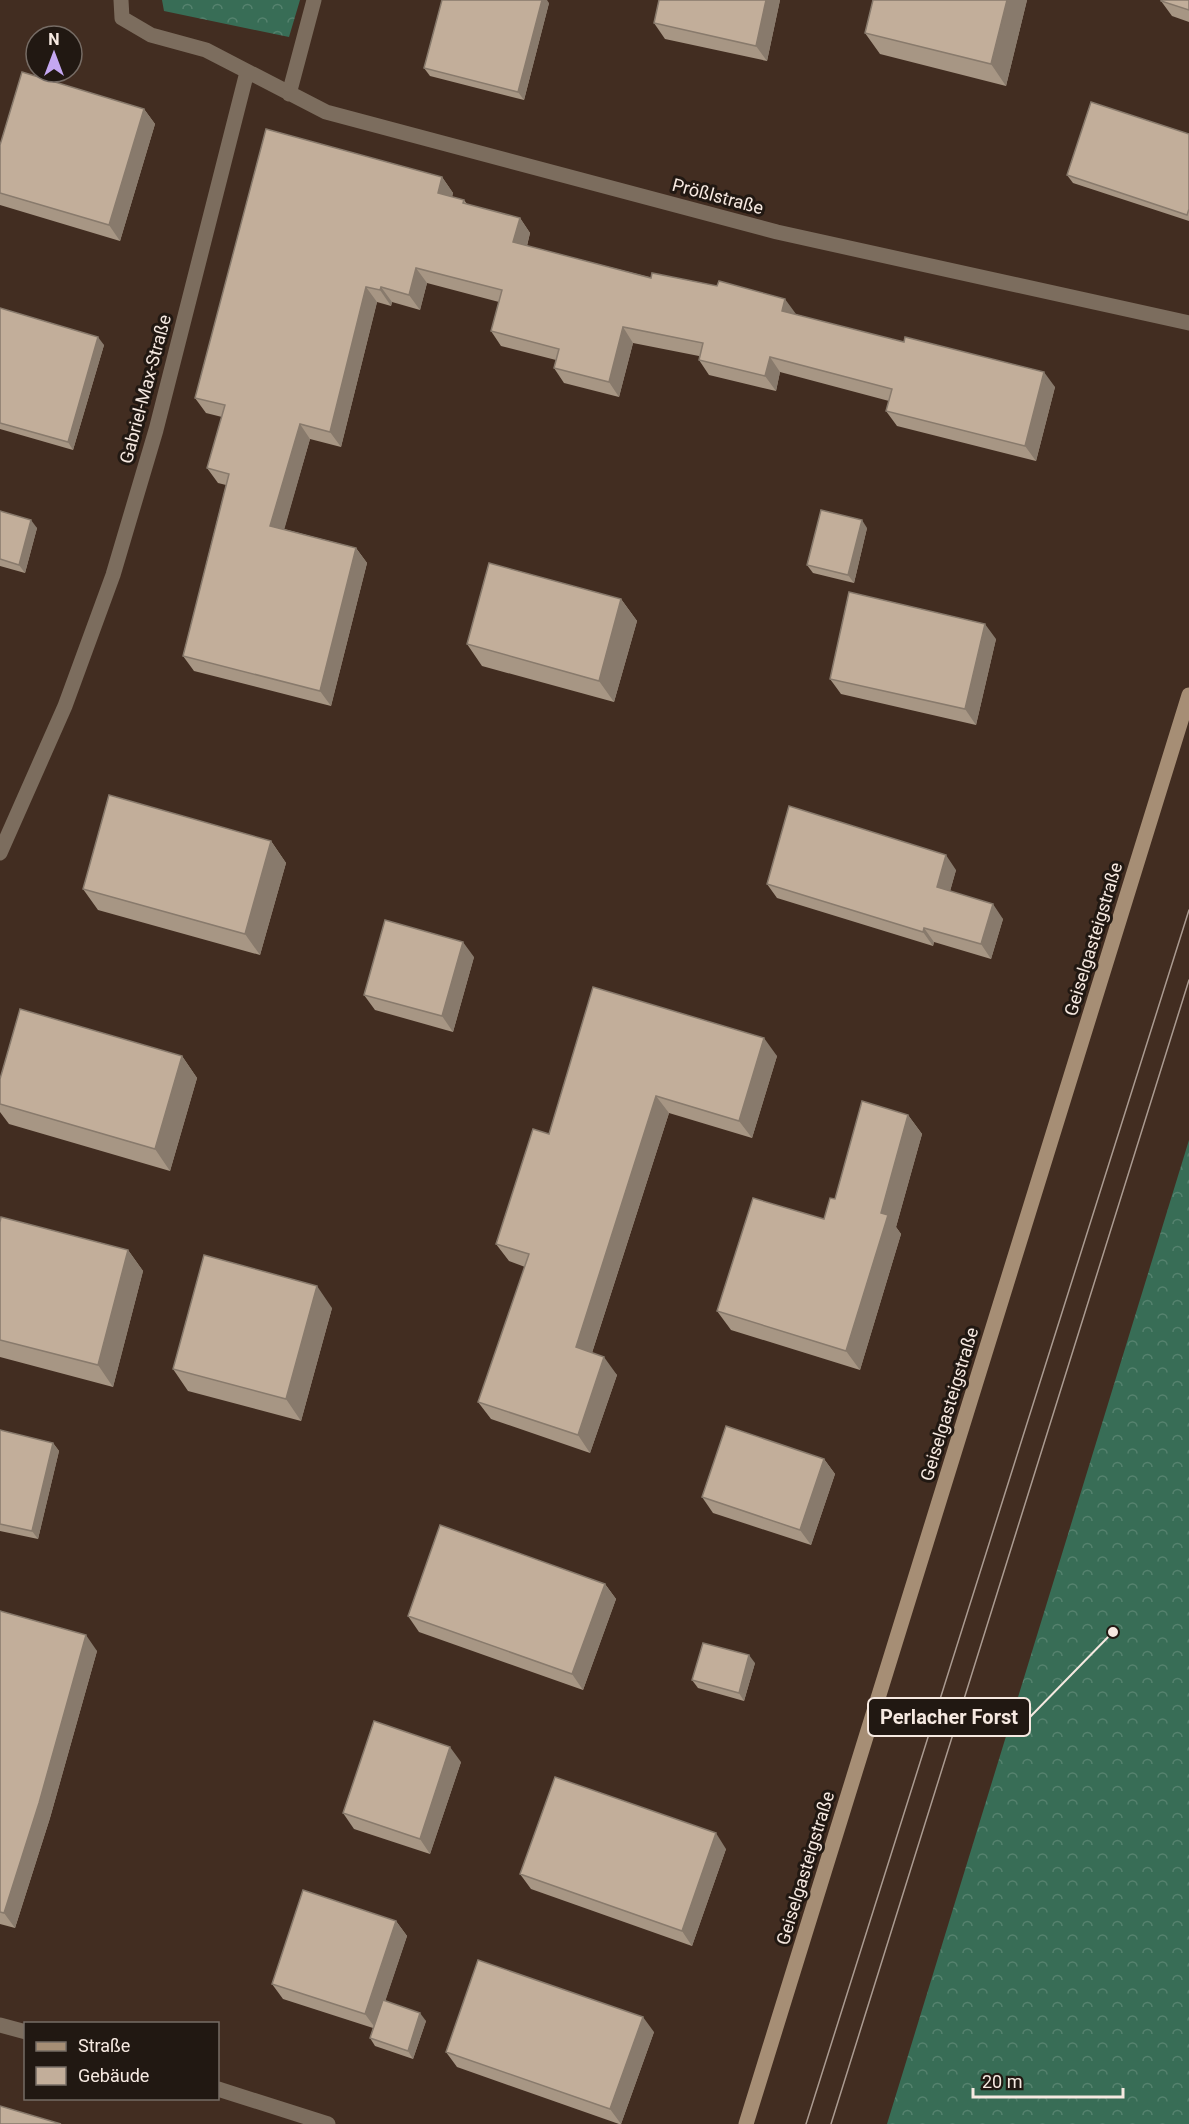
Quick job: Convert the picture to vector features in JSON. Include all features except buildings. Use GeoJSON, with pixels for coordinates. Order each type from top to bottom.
{"type":"FeatureCollection","features":[{"type":"Feature","properties":{"kind":"main road","name":"Geiselgasteigstraße"},"geometry":{"type":"LineString","coordinates":[[746,2124],[1189,694]]}},
{"type":"Feature","properties":{"kind":"street"},"geometry":{"type":"LineString","coordinates":[[121,0],[122,18],[151,35],[206,50],[247,72]]}},
{"type":"Feature","properties":{"kind":"street"},"geometry":{"type":"LineString","coordinates":[[289,94],[314,0]]}},
{"type":"Feature","properties":{"kind":"street","name":"Prößlstraße"},"geometry":{"type":"LineString","coordinates":[[247,72],[326,112],[777,232],[1189,323]]}},
{"type":"Feature","properties":{"kind":"street","name":"Gabriel-Max-Straße"},"geometry":{"type":"LineString","coordinates":[[0,853],[65,706],[113,575],[156,430],[247,72]]}},
{"type":"Feature","properties":{"kind":"street"},"geometry":{"type":"LineString","coordinates":[[0,2025],[24,2031]]}},
{"type":"Feature","properties":{"kind":"street"},"geometry":{"type":"LineString","coordinates":[[219,2089],[328,2124]]}},
{"type":"Feature","properties":{"kind":"green space"},"geometry":{"type":"Polygon","coordinates":[[[162,0],[300,0],[289,37],[164,11],[162,0]]]}},
{"type":"Feature","properties":{"kind":"green space"},"geometry":{"type":"Polygon","coordinates":[[[1189,1140],[1189,2124],[887,2124],[1189,1140]]]}},
{"type":"Feature","properties":{"kind":"tram line"},"geometry":{"type":"LineString","coordinates":[[806,2124],[1189,910]]}},
{"type":"Feature","properties":{"kind":"tram line"},"geometry":{"type":"LineString","coordinates":[[831,2124],[1189,980]]}},
{"type":"Feature","properties":{"kind":"place","name":"Perlacher Forst"},"geometry":{"type":"Point","coordinates":[1113,1632]}}]}
